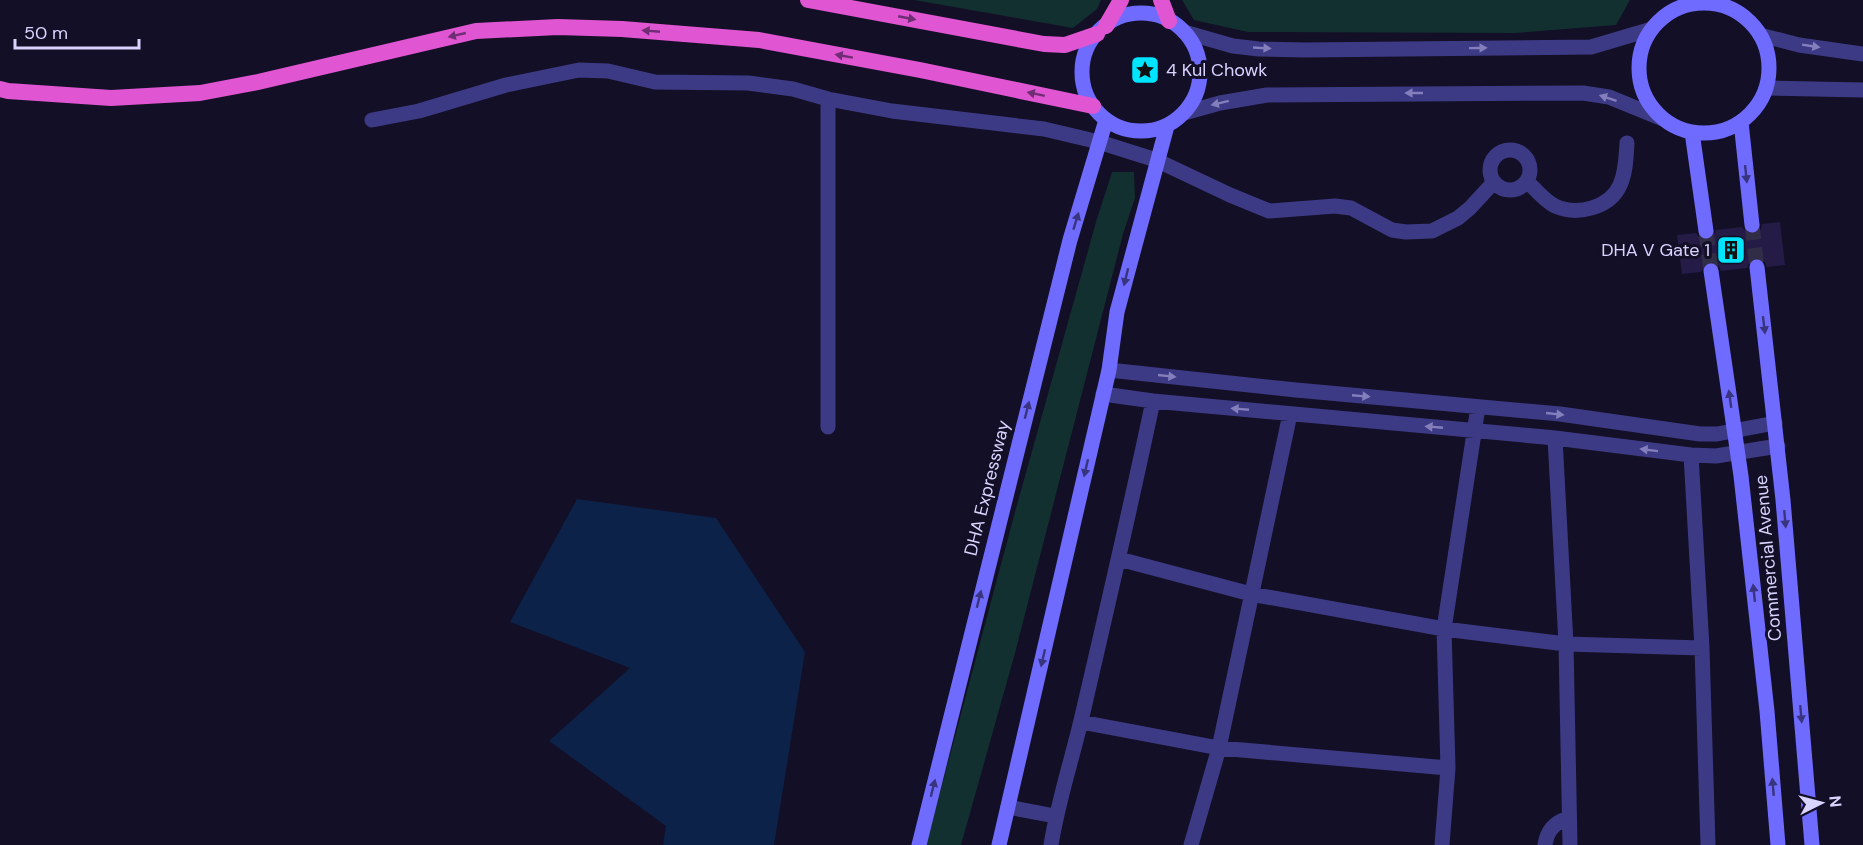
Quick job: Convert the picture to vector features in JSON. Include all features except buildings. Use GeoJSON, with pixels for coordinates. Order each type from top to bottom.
{"type":"FeatureCollection","features":[{"type":"Feature","properties":{"kind":"highway"},"geometry":{"type":"LineString","coordinates":[[808,0],[1044,44],[1065,45],[1101,30],[1120,0]]}},
{"type":"Feature","properties":{"kind":"highway"},"geometry":{"type":"LineString","coordinates":[[1161,0],[1169,21]]}},
{"type":"Feature","properties":{"kind":"highway"},"geometry":{"type":"LineString","coordinates":[[0,89],[111,98],[200,93],[258,82],[476,31],[569,27],[622,28],[759,40],[1093,106]]}},
{"type":"Feature","properties":{"kind":"main road"},"geometry":{"type":"LineString","coordinates":[[1655,26],[1677,9],[1688,5],[1732,5],[1760,35],[1768,56],[1766,88],[1756,107],[1741,122],[1718,132],[1692,132],[1663,119],[1647,100],[1640,76],[1641,52],[1655,26],[1664,0]]}},
{"type":"Feature","properties":{"kind":"main road"},"geometry":{"type":"LineString","coordinates":[[1148,14],[1169,21],[1184,32],[1197,54],[1200,79],[1197,92],[1184,113],[1167,126],[1142,132],[1117,126],[1106,120],[1093,106],[1084,86],[1083,75],[1086,53],[1101,30],[1126,16],[1148,14]]}},
{"type":"Feature","properties":{"kind":"main road","name":"DHA Expressway"},"geometry":{"type":"LineString","coordinates":[[919,845],[1070,240],[1106,120]]}},
{"type":"Feature","properties":{"kind":"main road"},"geometry":{"type":"LineString","coordinates":[[1741,122],[1752,225]]}},
{"type":"Feature","properties":{"kind":"main road"},"geometry":{"type":"LineString","coordinates":[[999,845],[1103,394],[1117,312],[1167,126]]}},
{"type":"Feature","properties":{"kind":"main road"},"geometry":{"type":"LineString","coordinates":[[1692,132],[1706,231]]}},
{"type":"Feature","properties":{"kind":"main road","name":"Commercial Avenue"},"geometry":{"type":"LineString","coordinates":[[1757,267],[1812,845]]}},
{"type":"Feature","properties":{"kind":"main road","name":"Commercial Avenue"},"geometry":{"type":"LineString","coordinates":[[1712,272],[1738,453],[1767,711],[1778,845]]}},
{"type":"Feature","properties":{"kind":"street"},"geometry":{"type":"LineString","coordinates":[[1184,32],[1233,46],[1259,49],[1591,47],[1655,26]]}},
{"type":"Feature","properties":{"kind":"street"},"geometry":{"type":"LineString","coordinates":[[1760,35],[1799,45],[1863,54]]}},
{"type":"Feature","properties":{"kind":"street"},"geometry":{"type":"LineString","coordinates":[[372,120],[418,111],[506,85],[579,70],[608,71],[655,82],[748,83],[793,89],[828,99],[892,111],[1044,129],[1099,142],[1156,160],[1269,211],[1302,207],[1351,208],[1392,230],[1406,232],[1432,231],[1458,219],[1494,182]]}},
{"type":"Feature","properties":{"kind":"street"},"geometry":{"type":"LineString","coordinates":[[1766,88],[1863,90]]}},
{"type":"Feature","properties":{"kind":"street"},"geometry":{"type":"LineString","coordinates":[[1184,113],[1220,103],[1267,95],[1583,93],[1609,97],[1663,119]]}},
{"type":"Feature","properties":{"kind":"street"},"geometry":{"type":"LineString","coordinates":[[828,99],[828,427]]}},
{"type":"Feature","properties":{"kind":"street"},"geometry":{"type":"LineString","coordinates":[[1527,181],[1554,205],[1574,211],[1596,206],[1606,202],[1619,188],[1625,167],[1627,143]]}},
{"type":"Feature","properties":{"kind":"street"},"geometry":{"type":"LineString","coordinates":[[1507,151],[1520,153],[1529,162],[1530,175],[1527,181],[1517,189],[1504,190],[1494,182],[1490,169],[1492,162],[1500,153],[1507,151]]}},
{"type":"Feature","properties":{"kind":"street"},"geometry":{"type":"LineString","coordinates":[[1108,370],[1560,414],[1700,434],[1717,434],[1771,424]]}},
{"type":"Feature","properties":{"kind":"street"},"geometry":{"type":"LineString","coordinates":[[1103,394],[1153,401],[1555,438],[1691,455],[1716,456],[1774,447]]}},
{"type":"Feature","properties":{"kind":"street"},"geometry":{"type":"LineString","coordinates":[[1050,845],[1055,816],[1081,722],[1119,559],[1153,401]]}},
{"type":"Feature","properties":{"kind":"street"},"geometry":{"type":"LineString","coordinates":[[1442,845],[1448,768],[1444,629],[1478,407]]}},
{"type":"Feature","properties":{"kind":"street"},"geometry":{"type":"LineString","coordinates":[[1191,845],[1219,748],[1290,414]]}},
{"type":"Feature","properties":{"kind":"street"},"geometry":{"type":"LineString","coordinates":[[1555,438],[1566,644],[1570,845]]}},
{"type":"Feature","properties":{"kind":"street"},"geometry":{"type":"LineString","coordinates":[[1691,455],[1702,648],[1708,845]]}},
{"type":"Feature","properties":{"kind":"street"},"geometry":{"type":"LineString","coordinates":[[1119,559],[1251,594],[1444,629],[1566,644],[1702,648]]}},
{"type":"Feature","properties":{"kind":"street"},"geometry":{"type":"LineString","coordinates":[[1081,722],[1219,748],[1448,768]]}},
{"type":"Feature","properties":{"kind":"street"},"geometry":{"type":"LineString","coordinates":[[1008,807],[1055,816]]}},
{"type":"Feature","properties":{"kind":"street"},"geometry":{"type":"LineString","coordinates":[[1545,845],[1546,836],[1556,822],[1569,818]]}},
{"type":"Feature","properties":{"kind":"green space"},"geometry":{"type":"Polygon","coordinates":[[[914,0],[1101,0],[1097,9],[1073,28],[914,0]]]}},
{"type":"Feature","properties":{"kind":"green space"},"geometry":{"type":"Polygon","coordinates":[[[1182,0],[1630,0],[1616,25],[1516,33],[1248,32],[1194,20],[1182,0]]]}},
{"type":"Feature","properties":{"kind":"green space"},"geometry":{"type":"Polygon","coordinates":[[[1112,172],[1134,172],[1135,198],[1123,234],[1015,653],[961,845],[926,845],[1015,512],[1112,172]]]}},
{"type":"Feature","properties":{"kind":"water"},"geometry":{"type":"Polygon","coordinates":[[[577,499],[716,518],[805,652],[774,845],[663,845],[666,826],[549,741],[630,668],[510,622],[577,499]]]}},
{"type":"Feature","properties":{"kind":"tunnel"},"geometry":{"type":"LineString","coordinates":[[1752,225],[1757,267]]}},
{"type":"Feature","properties":{"kind":"tunnel"},"geometry":{"type":"LineString","coordinates":[[1706,231],[1711,271]]}},
{"type":"Feature","properties":{"kind":"place","name":"4 Kul Chowk"},"geometry":{"type":"Point","coordinates":[1145,70]}},
{"type":"Feature","properties":{"kind":"place","name":"DHA V Gate 1"},"geometry":{"type":"Point","coordinates":[1731,250]}}]}
